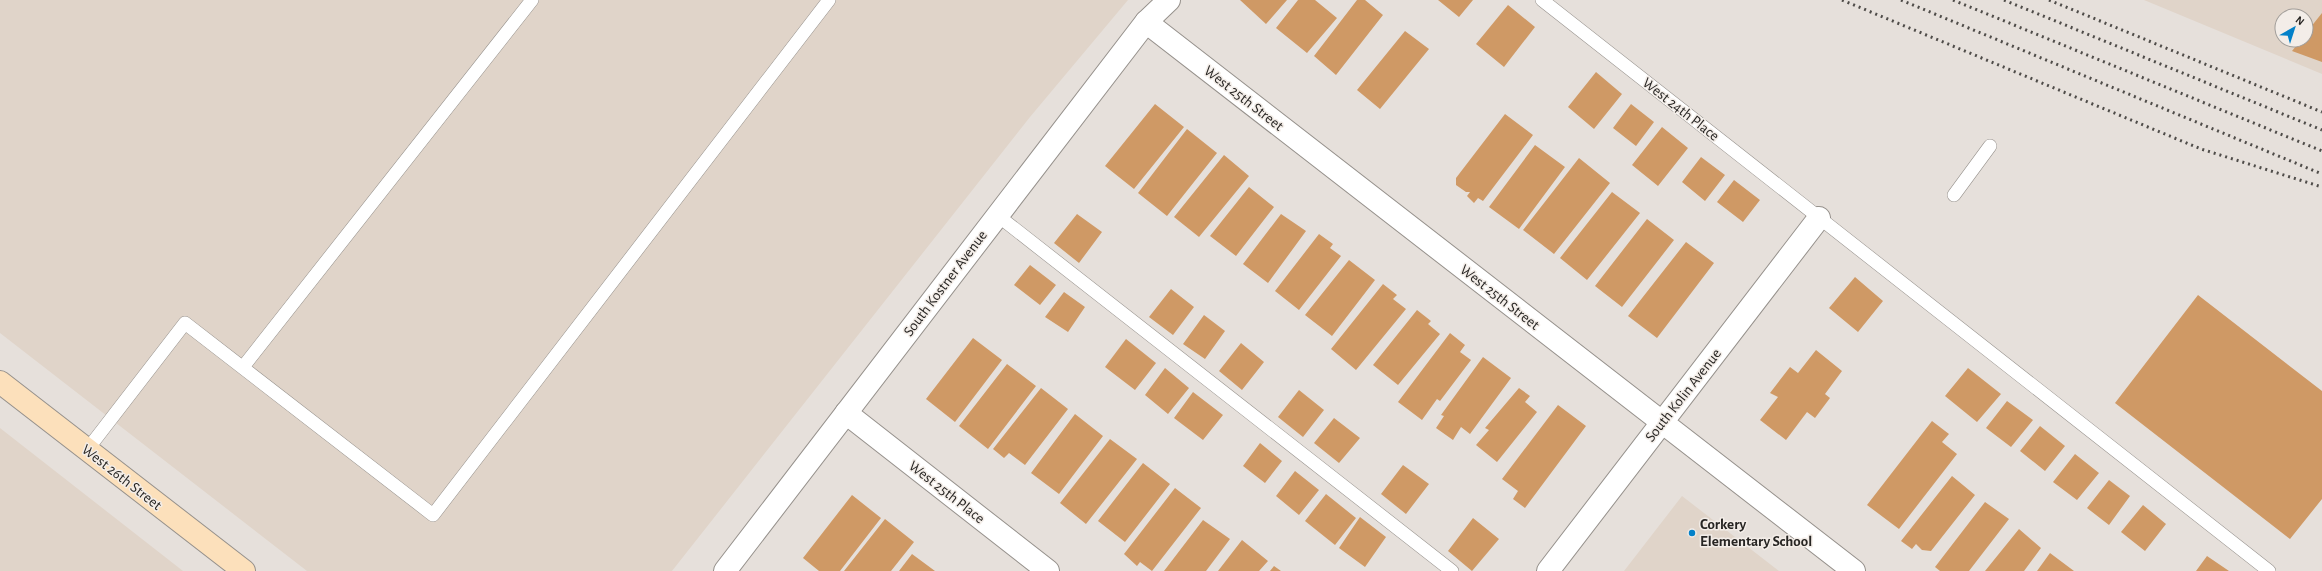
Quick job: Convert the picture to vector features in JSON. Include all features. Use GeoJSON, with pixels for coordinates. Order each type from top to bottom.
{"type":"FeatureCollection","features":[{"type":"Feature","properties":{"kind":"main road","name":"West 26th Street"},"geometry":{"type":"LineString","coordinates":[[0,382],[244,571]]}},
{"type":"Feature","properties":{"kind":"street","name":"South Kostner Avenue"},"geometry":{"type":"LineString","coordinates":[[725,571],[1146,22],[1170,0]]}},
{"type":"Feature","properties":{"kind":"street","name":"West 25th Street"},"geometry":{"type":"LineString","coordinates":[[1146,22],[1854,571]]}},
{"type":"Feature","properties":{"kind":"street","name":"South Kolin Avenue"},"geometry":{"type":"LineString","coordinates":[[1548,571],[1819,218]]}},
{"type":"Feature","properties":{"kind":"street","name":"West 25th Place"},"geometry":{"type":"LineString","coordinates":[[846,413],[1048,571]]}},
{"type":"Feature","properties":{"kind":"lane"},"geometry":{"type":"LineString","coordinates":[[243,367],[532,0]]}},
{"type":"Feature","properties":{"kind":"lane"},"geometry":{"type":"LineString","coordinates":[[87,450],[185,323],[433,515],[829,0]]}},
{"type":"Feature","properties":{"kind":"lane","name":"West 24th Place"},"geometry":{"type":"LineString","coordinates":[[1542,0],[2270,571]]}},
{"type":"Feature","properties":{"kind":"lane"},"geometry":{"type":"LineString","coordinates":[[1954,195],[1990,146]]}},
{"type":"Feature","properties":{"kind":"lane"},"geometry":{"type":"LineString","coordinates":[[997,215],[1452,571]]}},
{"type":"Feature","properties":{"kind":"shaded area"},"geometry":{"type":"Polygon","coordinates":[[[0,0],[1128,0],[1030,117],[672,571],[307,571],[0,333],[0,0]]]}},
{"type":"Feature","properties":{"kind":"shaded area"},"geometry":{"type":"Polygon","coordinates":[[[2144,0],[2322,0],[2322,74],[2144,0]]]}},
{"type":"Feature","properties":{"kind":"shaded area"},"geometry":{"type":"Polygon","coordinates":[[[0,428],[183,571],[0,571],[0,428]]]}},
{"type":"Feature","properties":{"kind":"shaded area","name":"Corkery Elementary School"},"geometry":{"type":"Polygon","coordinates":[[[1682,496],[1779,571],[1624,571],[1682,496]]]}},
{"type":"Feature","properties":{"kind":"building"},"geometry":{"type":"Polygon","coordinates":[[[1240,0],[1287,0],[1266,24],[1240,0]]]}},
{"type":"Feature","properties":{"kind":"building"},"geometry":{"type":"Polygon","coordinates":[[[1298,0],[1315,0],[1337,18],[1307,53],[1276,28],[1298,0]]]}},
{"type":"Feature","properties":{"kind":"building"},"geometry":{"type":"Polygon","coordinates":[[[1357,0],[1365,0],[1383,15],[1336,75],[1314,56],[1357,0]]]}},
{"type":"Feature","properties":{"kind":"building"},"geometry":{"type":"Polygon","coordinates":[[[1438,0],[1473,0],[1459,17],[1438,0]]]}},
{"type":"Feature","properties":{"kind":"building"},"geometry":{"type":"Polygon","coordinates":[[[1508,5],[1535,27],[1504,67],[1476,44],[1508,5]]]}},
{"type":"Feature","properties":{"kind":"building"},"geometry":{"type":"Polygon","coordinates":[[[2322,13],[2322,62],[2292,51],[2294,48],[2314,48],[2314,23],[2322,13]]]}},
{"type":"Feature","properties":{"kind":"building"},"geometry":{"type":"Polygon","coordinates":[[[1405,31],[1429,49],[1380,109],[1357,90],[1405,31]]]}},
{"type":"Feature","properties":{"kind":"building"},"geometry":{"type":"Polygon","coordinates":[[[1596,72],[1622,94],[1594,129],[1568,107],[1596,72]]]}},
{"type":"Feature","properties":{"kind":"building"},"geometry":{"type":"Polygon","coordinates":[[[1155,104],[1184,127],[1134,189],[1105,166],[1155,104]]]}},
{"type":"Feature","properties":{"kind":"building"},"geometry":{"type":"Polygon","coordinates":[[[1631,104],[1654,122],[1636,146],[1613,128],[1631,104]]]}},
{"type":"Feature","properties":{"kind":"building"},"geometry":{"type":"Polygon","coordinates":[[[1505,114],[1533,135],[1483,201],[1478,198],[1474,203],[1467,196],[1470,192],[1466,192],[1456,185],[1456,178],[1505,114]]]}},
{"type":"Feature","properties":{"kind":"building"},"geometry":{"type":"Polygon","coordinates":[[[1662,127],[1688,148],[1658,186],[1632,165],[1662,127]]]}},
{"type":"Feature","properties":{"kind":"building"},"geometry":{"type":"Polygon","coordinates":[[[1187,129],[1217,153],[1167,216],[1138,193],[1187,129]]]}},
{"type":"Feature","properties":{"kind":"building"},"geometry":{"type":"Polygon","coordinates":[[[1535,145],[1565,167],[1519,229],[1489,207],[1535,145]]]}},
{"type":"Feature","properties":{"kind":"building"},"geometry":{"type":"Polygon","coordinates":[[[1224,155],[1249,176],[1199,237],[1174,217],[1224,155]]]}},
{"type":"Feature","properties":{"kind":"building"},"geometry":{"type":"Polygon","coordinates":[[[1701,157],[1725,175],[1705,201],[1682,182],[1701,157]]]}},
{"type":"Feature","properties":{"kind":"building"},"geometry":{"type":"Polygon","coordinates":[[[1579,158],[1610,183],[1554,254],[1523,230],[1579,158]]]}},
{"type":"Feature","properties":{"kind":"building"},"geometry":{"type":"Polygon","coordinates":[[[1734,180],[1760,200],[1743,222],[1717,202],[1734,180]]]}},
{"type":"Feature","properties":{"kind":"building"},"geometry":{"type":"Polygon","coordinates":[[[1249,187],[1274,207],[1236,256],[1210,236],[1249,187]]]}},
{"type":"Feature","properties":{"kind":"building"},"geometry":{"type":"Polygon","coordinates":[[[1612,192],[1640,213],[1587,280],[1560,258],[1612,192]]]}},
{"type":"Feature","properties":{"kind":"building"},"geometry":{"type":"Polygon","coordinates":[[[1077,214],[1102,232],[1079,263],[1054,243],[1077,214]]]}},
{"type":"Feature","properties":{"kind":"building"},"geometry":{"type":"Polygon","coordinates":[[[1281,214],[1306,231],[1268,283],[1243,264],[1281,214]]]}},
{"type":"Feature","properties":{"kind":"building"},"geometry":{"type":"Polygon","coordinates":[[[1647,219],[1674,240],[1622,307],[1595,286],[1647,219]]]}},
{"type":"Feature","properties":{"kind":"building"},"geometry":{"type":"Polygon","coordinates":[[[1319,234],[1333,244],[1330,248],[1341,256],[1299,310],[1275,291],[1319,234]]]}},
{"type":"Feature","properties":{"kind":"building"},"geometry":{"type":"Polygon","coordinates":[[[1686,242],[1714,263],[1657,338],[1628,316],[1686,242]]]}},
{"type":"Feature","properties":{"kind":"building"},"geometry":{"type":"Polygon","coordinates":[[[1349,260],[1375,280],[1332,336],[1305,315],[1349,260]]]}},
{"type":"Feature","properties":{"kind":"building"},"geometry":{"type":"Polygon","coordinates":[[[1030,265],[1056,285],[1040,305],[1014,285],[1030,265]]]}},
{"type":"Feature","properties":{"kind":"building"},"geometry":{"type":"Polygon","coordinates":[[[1855,277],[1883,301],[1858,332],[1829,308],[1855,277]]]}},
{"type":"Feature","properties":{"kind":"building"},"geometry":{"type":"Polygon","coordinates":[[[1383,284],[1397,295],[1393,299],[1406,309],[1356,370],[1331,349],[1383,284]]]}},
{"type":"Feature","properties":{"kind":"building"},"geometry":{"type":"Polygon","coordinates":[[[1171,289],[1194,307],[1173,335],[1149,317],[1171,289]]]}},
{"type":"Feature","properties":{"kind":"building"},"geometry":{"type":"Polygon","coordinates":[[[1064,292],[1085,307],[1068,332],[1045,317],[1064,292]]]}},
{"type":"Feature","properties":{"kind":"building"},"geometry":{"type":"Polygon","coordinates":[[[2198,295],[2322,391],[2322,499],[2290,539],[2115,403],[2198,295]]]}},
{"type":"Feature","properties":{"kind":"building"},"geometry":{"type":"Polygon","coordinates":[[[1417,310],[1431,321],[1428,324],[1440,334],[1398,385],[1373,365],[1417,310]]]}},
{"type":"Feature","properties":{"kind":"building"},"geometry":{"type":"Polygon","coordinates":[[[1204,315],[1225,331],[1205,359],[1183,344],[1204,315]]]}},
{"type":"Feature","properties":{"kind":"building"},"geometry":{"type":"Polygon","coordinates":[[[1450,333],[1465,345],[1460,352],[1471,360],[1440,401],[1437,399],[1422,420],[1398,402],[1450,333]]]}},
{"type":"Feature","properties":{"kind":"building"},"geometry":{"type":"Polygon","coordinates":[[[973,338],[1002,360],[955,422],[926,399],[973,338]]]}},
{"type":"Feature","properties":{"kind":"building"},"geometry":{"type":"Polygon","coordinates":[[[1126,339],[1156,363],[1135,390],[1105,367],[1126,339]]]}},
{"type":"Feature","properties":{"kind":"building"},"geometry":{"type":"Polygon","coordinates":[[[1241,343],[1264,362],[1242,390],[1219,371],[1241,343]]]}},
{"type":"Feature","properties":{"kind":"building"},"geometry":{"type":"Polygon","coordinates":[[[1816,350],[1842,371],[1825,394],[1830,398],[1815,418],[1807,412],[1786,440],[1760,420],[1778,397],[1770,393],[1790,367],[1798,373],[1816,350]]]}},
{"type":"Feature","properties":{"kind":"building"},"geometry":{"type":"Polygon","coordinates":[[[1483,357],[1511,378],[1470,434],[1461,427],[1453,440],[1436,428],[1444,416],[1441,415],[1483,357]]]}},
{"type":"Feature","properties":{"kind":"building"},"geometry":{"type":"Polygon","coordinates":[[[1007,364],[1036,386],[988,449],[959,426],[1007,364]]]}},
{"type":"Feature","properties":{"kind":"building"},"geometry":{"type":"Polygon","coordinates":[[[1165,368],[1189,388],[1168,414],[1145,395],[1165,368]]]}},
{"type":"Feature","properties":{"kind":"building"},"geometry":{"type":"Polygon","coordinates":[[[1968,368],[2001,394],[1977,422],[1945,396],[1968,368]]]}},
{"type":"Feature","properties":{"kind":"building"},"geometry":{"type":"Polygon","coordinates":[[[1041,388],[1068,409],[1025,465],[1009,453],[1004,458],[993,449],[1041,388]]]}},
{"type":"Feature","properties":{"kind":"building"},"geometry":{"type":"Polygon","coordinates":[[[1519,388],[1530,396],[1525,402],[1537,412],[1497,462],[1476,445],[1489,430],[1485,428],[1519,388]]]}},
{"type":"Feature","properties":{"kind":"building"},"geometry":{"type":"Polygon","coordinates":[[[1299,390],[1324,410],[1303,437],[1278,417],[1299,390]]]}},
{"type":"Feature","properties":{"kind":"building"},"geometry":{"type":"Polygon","coordinates":[[[1193,392],[1223,415],[1203,440],[1174,418],[1193,392]]]}},
{"type":"Feature","properties":{"kind":"building"},"geometry":{"type":"Polygon","coordinates":[[[2007,401],[2033,420],[2011,447],[1986,428],[2007,401]]]}},
{"type":"Feature","properties":{"kind":"building"},"geometry":{"type":"Polygon","coordinates":[[[1558,405],[1586,426],[1525,508],[1513,499],[1518,491],[1502,479],[1558,405]]]}},
{"type":"Feature","properties":{"kind":"building"},"geometry":{"type":"Polygon","coordinates":[[[1075,414],[1103,436],[1059,494],[1031,473],[1075,414]]]}},
{"type":"Feature","properties":{"kind":"building"},"geometry":{"type":"Polygon","coordinates":[[[1334,418],[1360,438],[1339,463],[1314,443],[1334,418]]]}},
{"type":"Feature","properties":{"kind":"building"},"geometry":{"type":"Polygon","coordinates":[[[1932,421],[1949,434],[1942,442],[1957,454],[1899,529],[1867,505],[1932,421]]]}},
{"type":"Feature","properties":{"kind":"building"},"geometry":{"type":"Polygon","coordinates":[[[2040,426],[2065,446],[2045,471],[2020,451],[2040,426]]]}},
{"type":"Feature","properties":{"kind":"building"},"geometry":{"type":"Polygon","coordinates":[[[1110,439],[1137,459],[1086,524],[1060,503],[1110,439]]]}},
{"type":"Feature","properties":{"kind":"building"},"geometry":{"type":"Polygon","coordinates":[[[1260,443],[1282,461],[1265,483],[1243,466],[1260,443]]]}},
{"type":"Feature","properties":{"kind":"building"},"geometry":{"type":"Polygon","coordinates":[[[2075,454],[2099,473],[2077,500],[2053,482],[2075,454]]]}},
{"type":"Feature","properties":{"kind":"building"},"geometry":{"type":"Polygon","coordinates":[[[1143,463],[1170,484],[1125,542],[1098,521],[1143,463]]]}},
{"type":"Feature","properties":{"kind":"building"},"geometry":{"type":"Polygon","coordinates":[[[1403,465],[1429,484],[1406,514],[1381,494],[1403,465]]]}},
{"type":"Feature","properties":{"kind":"building"},"geometry":{"type":"Polygon","coordinates":[[[1295,471],[1319,490],[1299,515],[1276,496],[1295,471]]]}},
{"type":"Feature","properties":{"kind":"building"},"geometry":{"type":"Polygon","coordinates":[[[1952,476],[1975,495],[1931,551],[1922,550],[1916,544],[1912,549],[1901,541],[1952,476]]]}},
{"type":"Feature","properties":{"kind":"building"},"geometry":{"type":"Polygon","coordinates":[[[2109,480],[2130,496],[2109,525],[2087,508],[2109,480]]]}},
{"type":"Feature","properties":{"kind":"building"},"geometry":{"type":"Polygon","coordinates":[[[1175,488],[1201,508],[1152,571],[1140,562],[1137,566],[1124,554],[1175,488]]]}},
{"type":"Feature","properties":{"kind":"building"},"geometry":{"type":"Polygon","coordinates":[[[1326,494],[1356,518],[1335,545],[1305,521],[1326,494]]]}},
{"type":"Feature","properties":{"kind":"building"},"geometry":{"type":"Polygon","coordinates":[[[852,495],[881,518],[840,571],[819,571],[803,558],[852,495]]]}},
{"type":"Feature","properties":{"kind":"building"},"geometry":{"type":"Polygon","coordinates":[[[1985,502],[2009,519],[1969,571],[1940,571],[1935,567],[1985,502]]]}},
{"type":"Feature","properties":{"kind":"building"},"geometry":{"type":"Polygon","coordinates":[[[2143,505],[2166,524],[2145,551],[2121,532],[2143,505]]]}},
{"type":"Feature","properties":{"kind":"building"},"geometry":{"type":"Polygon","coordinates":[[[1360,517],[1386,537],[1365,567],[1339,548],[1360,517]]]}},
{"type":"Feature","properties":{"kind":"building"},"geometry":{"type":"Polygon","coordinates":[[[1473,518],[1499,539],[1472,571],[1448,551],[1473,518]]]}},
{"type":"Feature","properties":{"kind":"building"},"geometry":{"type":"Polygon","coordinates":[[[885,519],[914,542],[891,571],[844,571],[885,519]]]}},
{"type":"Feature","properties":{"kind":"building"},"geometry":{"type":"Polygon","coordinates":[[[1203,520],[1230,539],[1206,571],[1164,571],[1203,520]]]}},
{"type":"Feature","properties":{"kind":"building"},"geometry":{"type":"Polygon","coordinates":[[[2019,529],[2041,548],[2024,571],[1985,571],[2019,529]]]}},
{"type":"Feature","properties":{"kind":"building"},"geometry":{"type":"Polygon","coordinates":[[[1242,540],[1268,561],[1259,571],[1218,571],[1242,540]]]}},
{"type":"Feature","properties":{"kind":"building"},"geometry":{"type":"Polygon","coordinates":[[[2050,553],[2074,571],[2037,571],[2050,553]]]}},
{"type":"Feature","properties":{"kind":"building"},"geometry":{"type":"Polygon","coordinates":[[[912,554],[935,571],[899,571],[912,554]]]}},
{"type":"Feature","properties":{"kind":"building"},"geometry":{"type":"Polygon","coordinates":[[[2207,556],[2229,571],[2196,571],[2207,556]]]}},
{"type":"Feature","properties":{"kind":"building"},"geometry":{"type":"Polygon","coordinates":[[[1274,566],[1281,571],[1270,571],[1274,566]]]}},
{"type":"Feature","properties":{"kind":"railway"},"geometry":{"type":"LineString","coordinates":[[1842,0],[2201,149],[2322,187]]}},
{"type":"Feature","properties":{"kind":"railway"},"geometry":{"type":"LineString","coordinates":[[1901,0],[2322,174]]}},
{"type":"Feature","properties":{"kind":"railway"},"geometry":{"type":"LineString","coordinates":[[1953,0],[2322,151]]}},
{"type":"Feature","properties":{"kind":"railway"},"geometry":{"type":"LineString","coordinates":[[2004,0],[2322,130]]}},
{"type":"Feature","properties":{"kind":"railway"},"geometry":{"type":"LineString","coordinates":[[2049,0],[2322,112]]}},
{"type":"Feature","properties":{"kind":"place","name":"Corkery Elementary School"},"geometry":{"type":"Point","coordinates":[1692,533]}}]}
